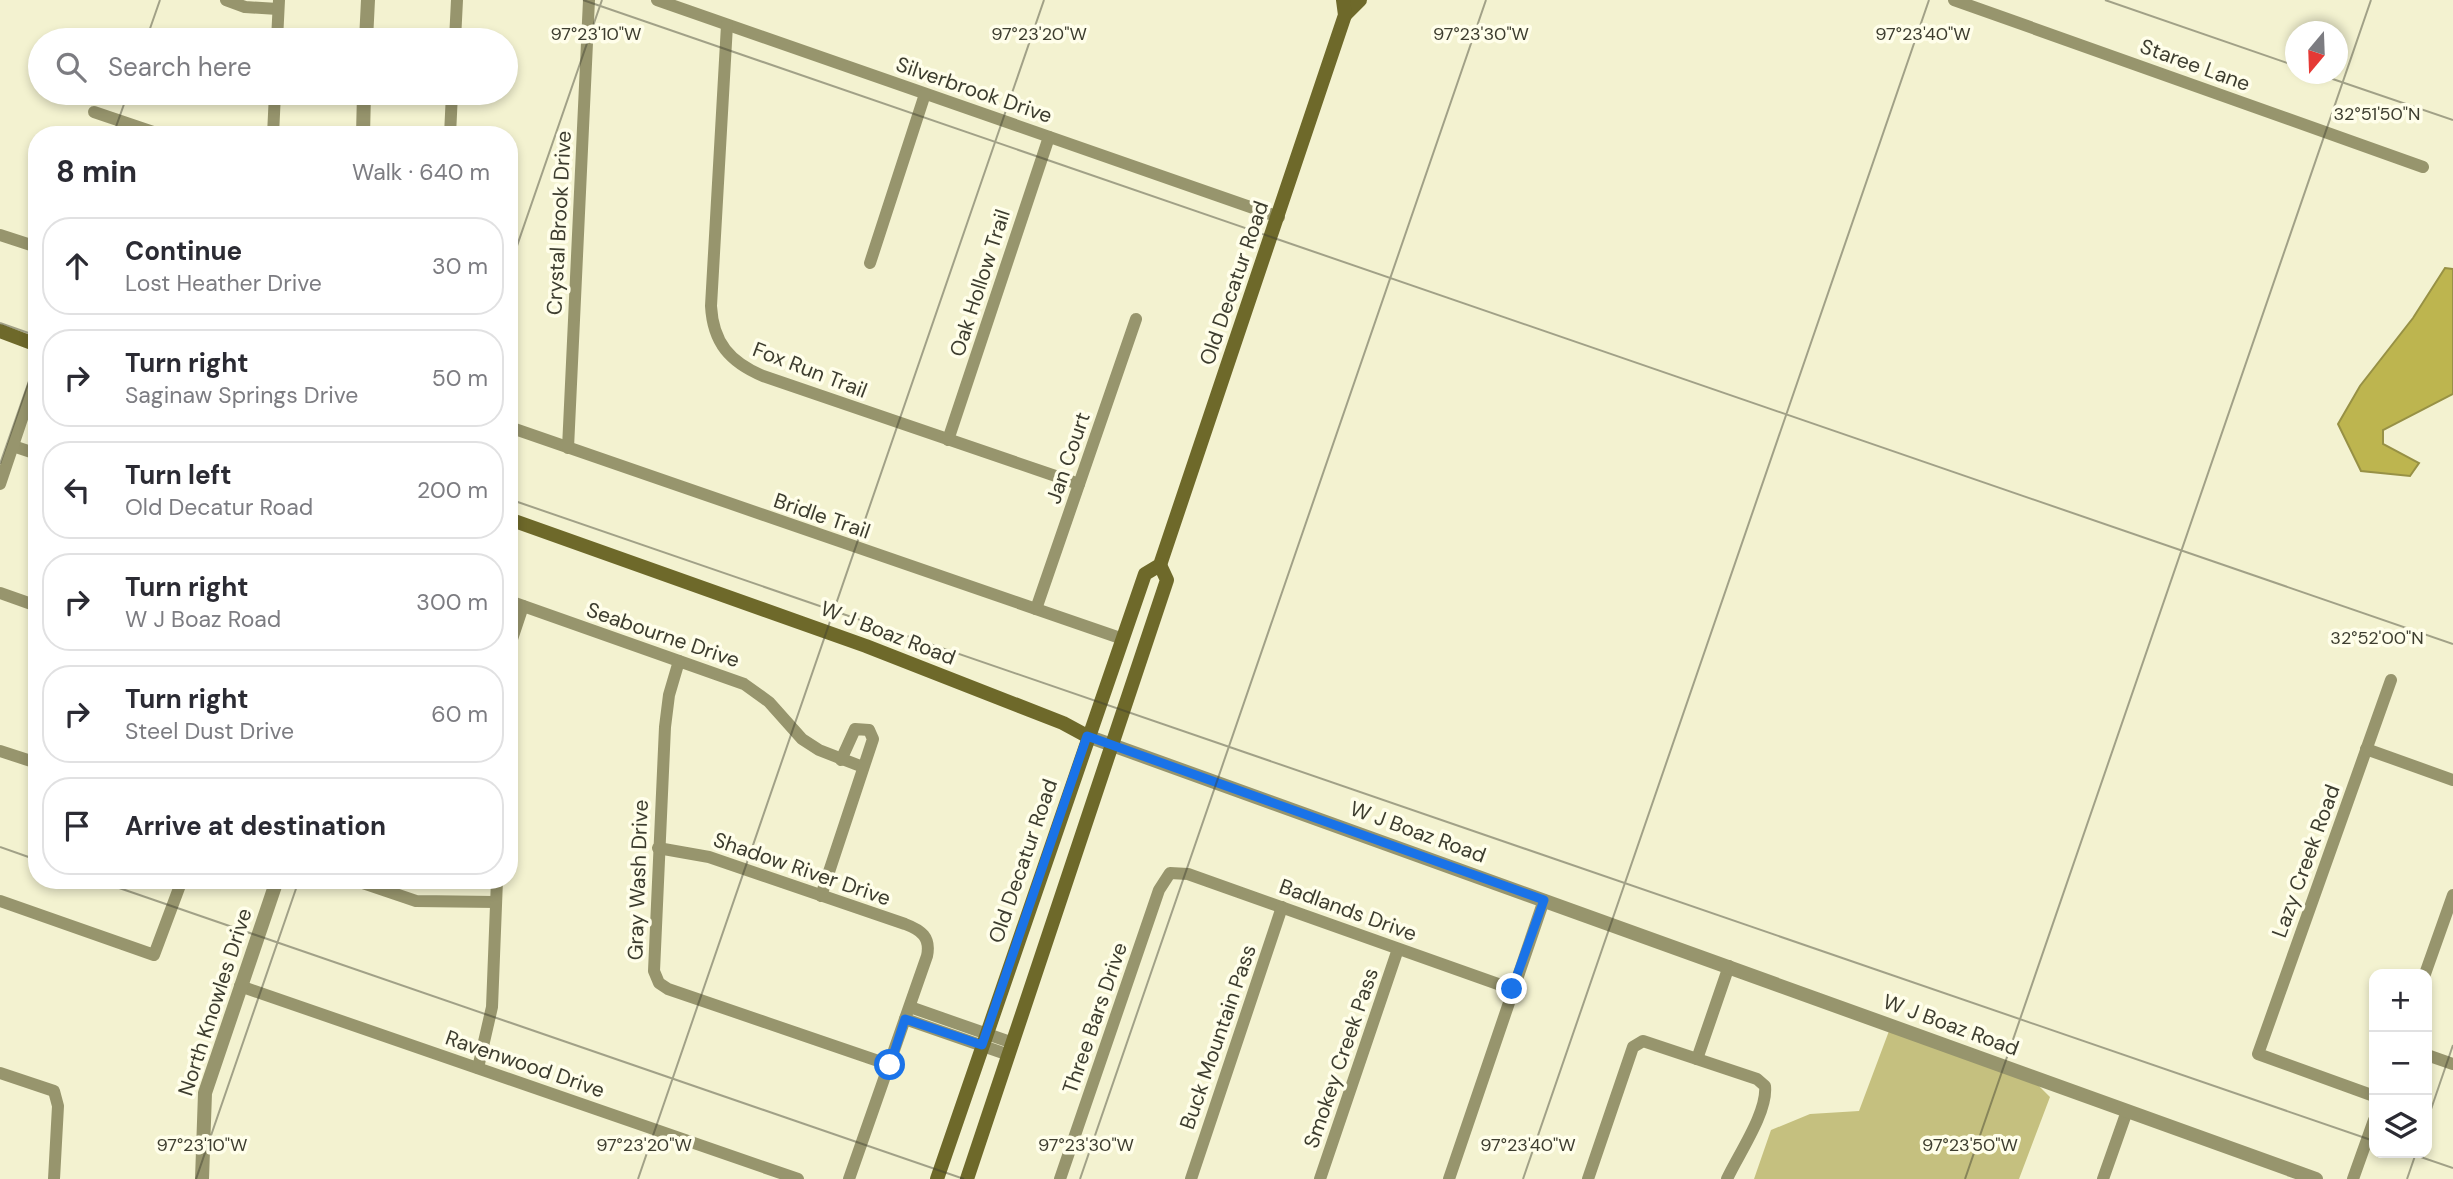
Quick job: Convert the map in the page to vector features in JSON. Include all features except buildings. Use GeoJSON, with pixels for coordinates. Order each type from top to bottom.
{"type":"FeatureCollection","features":[{"type":"Feature","properties":{"kind":"main road","name":"Old Decatur Road"},"geometry":{"type":"LineString","coordinates":[[937,1179],[1145,573],[1160,565],[1279,217],[1344,7],[1360,0]]}},
{"type":"Feature","properties":{"kind":"main road"},"geometry":{"type":"LineString","coordinates":[[0,331],[28,342]]}},
{"type":"Feature","properties":{"kind":"main road","name":"W J Boaz Road"},"geometry":{"type":"LineString","coordinates":[[518,522],[866,646],[1063,723],[1087,736]]}},
{"type":"Feature","properties":{"kind":"main road","name":"Old Decatur Road"},"geometry":{"type":"LineString","coordinates":[[967,1179],[1167,580],[1160,565]]}},
{"type":"Feature","properties":{"kind":"street"},"geometry":{"type":"LineString","coordinates":[[226,0],[245,6],[279,4],[278,28]]}},
{"type":"Feature","properties":{"kind":"street"},"geometry":{"type":"LineString","coordinates":[[367,28],[368,0]]}},
{"type":"Feature","properties":{"kind":"street"},"geometry":{"type":"LineString","coordinates":[[456,28],[457,0]]}},
{"type":"Feature","properties":{"kind":"street","name":"Crystal Brook Drive"},"geometry":{"type":"LineString","coordinates":[[568,448],[589,0]]}},
{"type":"Feature","properties":{"kind":"street","name":"Silverbrook Drive"},"geometry":{"type":"LineString","coordinates":[[657,0],[1279,217]]}},
{"type":"Feature","properties":{"kind":"street","name":"Staree Lane"},"geometry":{"type":"LineString","coordinates":[[1954,0],[2423,167]]}},
{"type":"Feature","properties":{"kind":"street","name":"Fox Run Trail"},"geometry":{"type":"LineString","coordinates":[[727,25],[711,306],[712,322],[723,349],[745,369],[763,376],[1079,484]]}},
{"type":"Feature","properties":{"kind":"street"},"geometry":{"type":"LineString","coordinates":[[870,263],[925,94]]}},
{"type":"Feature","properties":{"kind":"street"},"geometry":{"type":"LineString","coordinates":[[273,126],[274,105]]}},
{"type":"Feature","properties":{"kind":"street"},"geometry":{"type":"LineString","coordinates":[[363,126],[364,105]]}},
{"type":"Feature","properties":{"kind":"street"},"geometry":{"type":"LineString","coordinates":[[450,126],[451,105]]}},
{"type":"Feature","properties":{"kind":"street"},"geometry":{"type":"LineString","coordinates":[[94,112],[135,126]]}},
{"type":"Feature","properties":{"kind":"street","name":"Oak Hollow Trail"},"geometry":{"type":"LineString","coordinates":[[948,440],[1049,137]]}},
{"type":"Feature","properties":{"kind":"street"},"geometry":{"type":"LineString","coordinates":[[0,234],[28,244]]}},
{"type":"Feature","properties":{"kind":"street","name":"Jan Court"},"geometry":{"type":"LineString","coordinates":[[1036,610],[1136,319]]}},
{"type":"Feature","properties":{"kind":"street"},"geometry":{"type":"LineString","coordinates":[[0,484],[28,401]]}},
{"type":"Feature","properties":{"kind":"street","name":"Bridle Trail"},"geometry":{"type":"LineString","coordinates":[[518,430],[1124,639]]}},
{"type":"Feature","properties":{"kind":"street"},"geometry":{"type":"LineString","coordinates":[[13,446],[28,451]]}},
{"type":"Feature","properties":{"kind":"street"},"geometry":{"type":"LineString","coordinates":[[0,593],[28,603]]}},
{"type":"Feature","properties":{"kind":"street","name":"Seabourne Drive"},"geometry":{"type":"LineString","coordinates":[[518,604],[744,684],[769,702],[802,739],[841,760],[863,767]]}},
{"type":"Feature","properties":{"kind":"street"},"geometry":{"type":"LineString","coordinates":[[518,621],[523,606]]}},
{"type":"Feature","properties":{"kind":"street","name":"Gray Wash Drive"},"geometry":{"type":"LineString","coordinates":[[680,661],[671,685],[666,713],[654,971],[659,983],[675,992],[890,1065]]}},
{"type":"Feature","properties":{"kind":"street","name":"Lazy Creek Road"},"geometry":{"type":"LineString","coordinates":[[2371,1095],[2258,1054],[2391,680]]}},
{"type":"Feature","properties":{"kind":"street"},"geometry":{"type":"LineString","coordinates":[[821,896],[873,739],[869,730],[855,729],[841,760]]}},
{"type":"Feature","properties":{"kind":"street","name":"W J Boaz Road"},"geometry":{"type":"LineString","coordinates":[[1087,736],[2316,1179]]}},
{"type":"Feature","properties":{"kind":"street"},"geometry":{"type":"LineString","coordinates":[[2366,749],[2453,780]]}},
{"type":"Feature","properties":{"kind":"street"},"geometry":{"type":"LineString","coordinates":[[0,751],[28,759]]}},
{"type":"Feature","properties":{"kind":"street","name":"Shadow River Drive"},"geometry":{"type":"LineString","coordinates":[[658,848],[696,853],[916,929],[927,939],[927,956],[908,1013]]}},
{"type":"Feature","properties":{"kind":"street","name":"Badlands Drive"},"geometry":{"type":"LineString","coordinates":[[1170,873],[1188,874],[1512,989]]}},
{"type":"Feature","properties":{"kind":"street","name":"Three Bars Drive"},"geometry":{"type":"LineString","coordinates":[[1060,1179],[1159,890],[1170,873]]}},
{"type":"Feature","properties":{"kind":"street"},"geometry":{"type":"LineString","coordinates":[[0,901],[155,956],[179,889]]}},
{"type":"Feature","properties":{"kind":"street","name":"North Knowles Drive"},"geometry":{"type":"LineString","coordinates":[[202,1179],[205,1093],[274,889]]}},
{"type":"Feature","properties":{"kind":"street"},"geometry":{"type":"LineString","coordinates":[[381,889],[416,901],[496,902]]}},
{"type":"Feature","properties":{"kind":"street"},"geometry":{"type":"LineString","coordinates":[[478,1068],[492,1007],[497,889]]}},
{"type":"Feature","properties":{"kind":"street"},"geometry":{"type":"LineString","coordinates":[[2427,969],[2449,916],[2453,895]]}},
{"type":"Feature","properties":{"kind":"street"},"geometry":{"type":"LineString","coordinates":[[1449,1179],[1544,900]]}},
{"type":"Feature","properties":{"kind":"street","name":"Buck Mountain Pass"},"geometry":{"type":"LineString","coordinates":[[1191,1179],[1282,907]]}},
{"type":"Feature","properties":{"kind":"street","name":"Smokey Creek Pass"},"geometry":{"type":"LineString","coordinates":[[1320,1179],[1398,949]]}},
{"type":"Feature","properties":{"kind":"street"},"geometry":{"type":"LineString","coordinates":[[1697,1059],[1729,966]]}},
{"type":"Feature","properties":{"kind":"street","name":"Ravenwood Drive"},"geometry":{"type":"LineString","coordinates":[[240,986],[798,1179]]}},
{"type":"Feature","properties":{"kind":"street"},"geometry":{"type":"LineString","coordinates":[[849,1179],[908,1013],[1011,1049]]}},
{"type":"Feature","properties":{"kind":"street"},"geometry":{"type":"LineString","coordinates":[[1588,1179],[1633,1047],[1639,1042],[1757,1079],[1765,1086],[1765,1096],[1755,1122],[1727,1179]]}},
{"type":"Feature","properties":{"kind":"street"},"geometry":{"type":"LineString","coordinates":[[2432,1057],[2453,1064]]}},
{"type":"Feature","properties":{"kind":"street"},"geometry":{"type":"LineString","coordinates":[[0,1073],[54,1091],[58,1106],[54,1179]]}},
{"type":"Feature","properties":{"kind":"street"},"geometry":{"type":"LineString","coordinates":[[2103,1179],[2127,1111]]}},
{"type":"Feature","properties":{"kind":"street"},"geometry":{"type":"LineString","coordinates":[[2353,1179],[2369,1134]]}},
{"type":"Feature","properties":{"kind":"shaded area"},"geometry":{"type":"Polygon","coordinates":[[[2445,268],[2453,269],[2453,394],[2383,430],[2383,444],[2419,463],[2410,476],[2361,471],[2338,424],[2360,386],[2413,318],[2445,268]]]}},
{"type":"Feature","properties":{"kind":"shaded area"},"geometry":{"type":"Polygon","coordinates":[[[1889,1031],[2038,1085],[2050,1097],[2019,1179],[1754,1179],[1771,1130],[1810,1114],[1859,1111],[1889,1031]]]}},
{"type":"Feature","properties":{"kind":"route"},"geometry":{"type":"LineString","coordinates":[[890,1065],[905,1019],[982,1045],[1087,736],[1544,900],[1512,989]]}}]}
